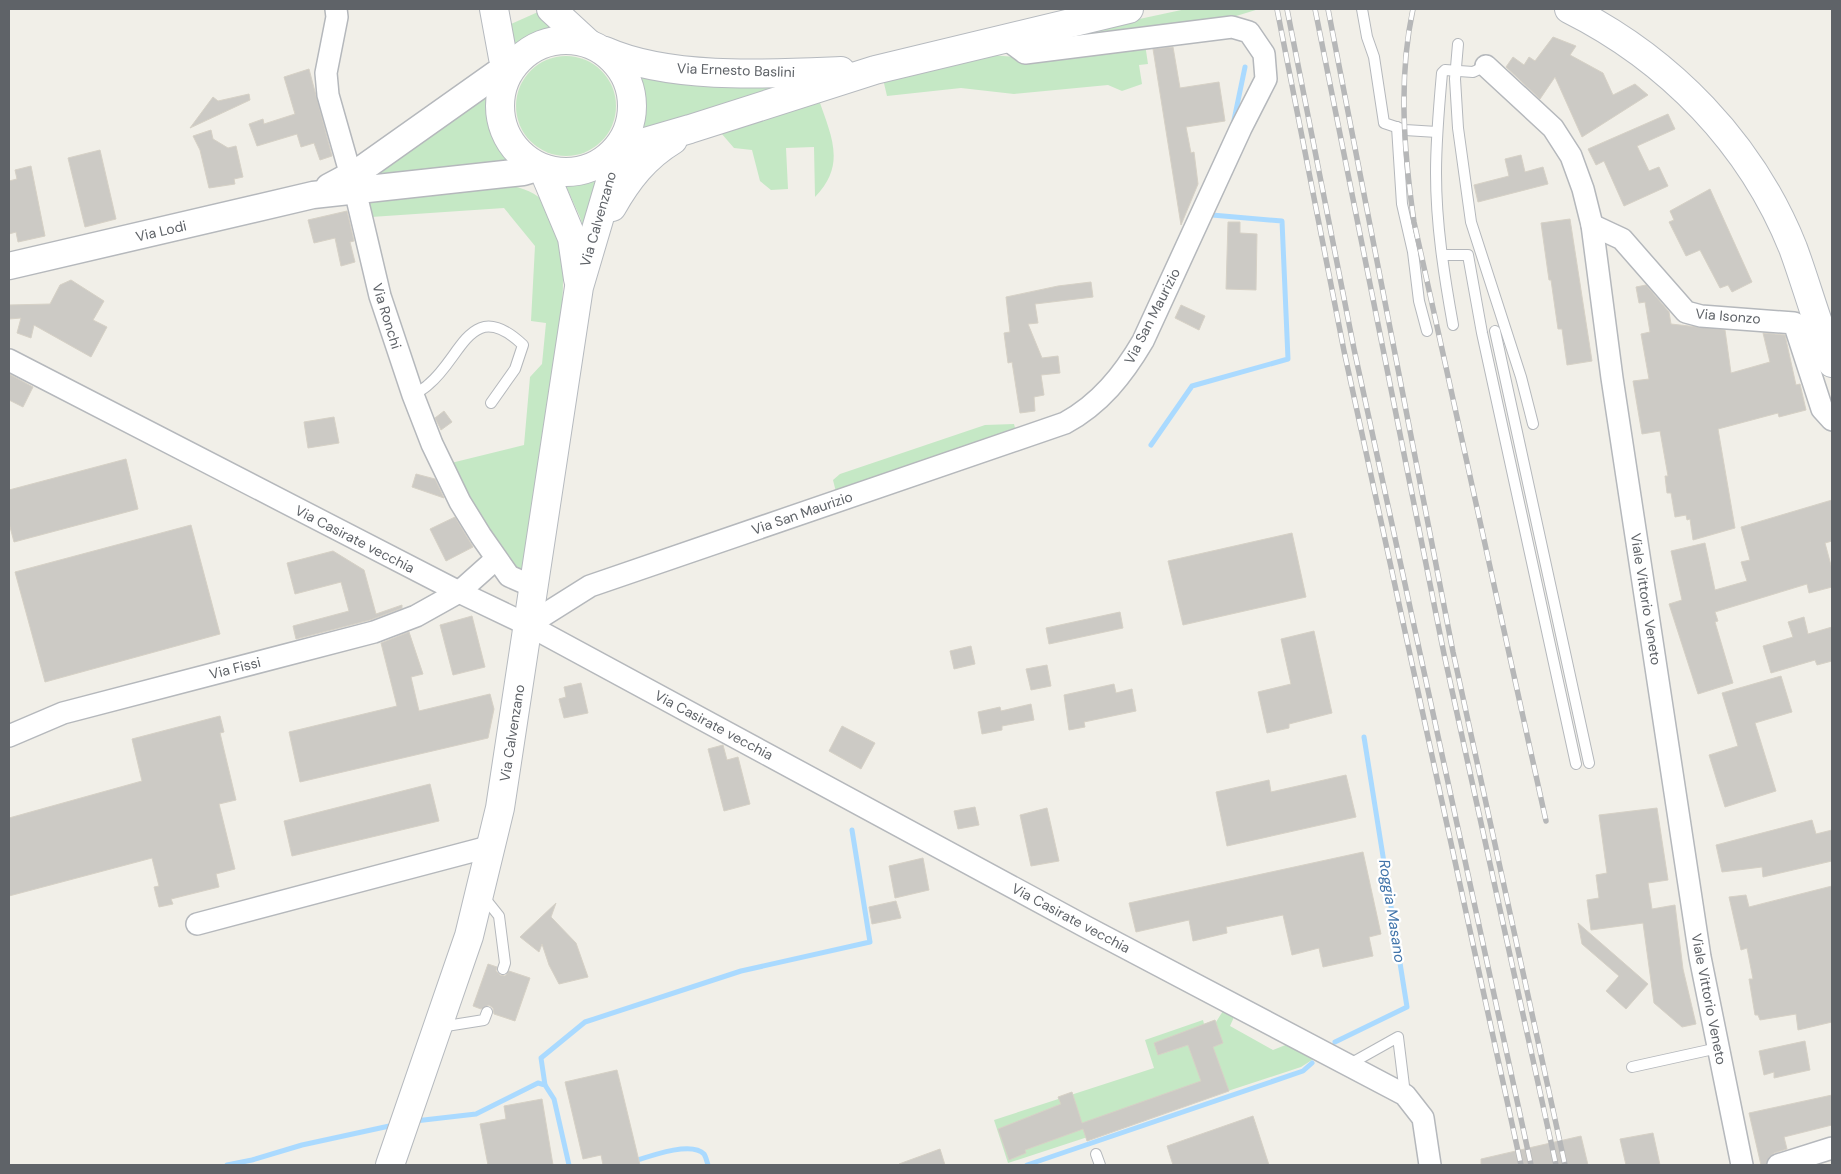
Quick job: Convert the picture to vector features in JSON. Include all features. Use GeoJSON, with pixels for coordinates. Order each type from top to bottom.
{"type":"FeatureCollection","features":[{"type":"Feature","properties":{"kind":"main road"},"geometry":{"type":"LineString","coordinates":[[494,9],[503,58],[511,70]]}},
{"type":"Feature","properties":{"kind":"main road"},"geometry":{"type":"LineString","coordinates":[[551,9],[594,46],[609,55],[623,72],[631,93],[632,104],[629,127],[617,149],[603,161],[582,170],[558,172],[542,168],[516,149],[502,123],[501,93],[511,70],[528,52],[547,42],[568,40],[594,46]]}},
{"type":"Feature","properties":{"kind":"main road","name":"Via Ernesto Baslini"},"geometry":{"type":"LineString","coordinates":[[617,149],[690,129],[875,70],[1129,9]]}},
{"type":"Feature","properties":{"kind":"main road"},"geometry":{"type":"LineString","coordinates":[[1569,9],[1626,40],[1681,84],[1718,123],[1770,202],[1792,248],[1832,362]]}},
{"type":"Feature","properties":{"kind":"main road","name":"Via Ernesto Baslini"},"geometry":{"type":"LineString","coordinates":[[594,46],[628,61],[704,71],[776,74],[875,70]]}},
{"type":"Feature","properties":{"kind":"main road"},"geometry":{"type":"LineString","coordinates":[[589,250],[618,196],[634,172],[651,154],[690,129]]}},
{"type":"Feature","properties":{"kind":"main road","name":"Via Calvenzano"},"geometry":{"type":"LineString","coordinates":[[390,1165],[439,1027],[481,894],[492,846],[500,808],[579,287],[613,172],[617,149]]}},
{"type":"Feature","properties":{"kind":"main road","name":"Via Calvenzano"},"geometry":{"type":"LineString","coordinates":[[542,168],[572,238],[579,287]]}},
{"type":"Feature","properties":{"kind":"street","name":"Via Ronchi"},"geometry":{"type":"LineString","coordinates":[[336,9],[337,17],[326,73],[328,95],[353,183],[380,296],[413,395],[432,444],[460,502],[509,576],[534,587]]}},
{"type":"Feature","properties":{"kind":"street","name":"Via San Maurizio"},"geometry":{"type":"LineString","coordinates":[[528,625],[590,586],[1065,423],[1086,412],[1112,386],[1143,341],[1241,128],[1266,79],[1264,54],[1250,32],[1232,27],[1025,53],[1005,38]]}},
{"type":"Feature","properties":{"kind":"street","name":"Viale Vittorio Veneto"},"geometry":{"type":"LineString","coordinates":[[1486,66],[1553,128],[1571,156],[1584,189],[1592,225],[1614,388],[1700,957],[1742,1165]]}},
{"type":"Feature","properties":{"kind":"street","name":"Via Lodi"},"geometry":{"type":"LineString","coordinates":[[353,183],[496,74],[511,70]]}},
{"type":"Feature","properties":{"kind":"street","name":"Via Lodi"},"geometry":{"type":"LineString","coordinates":[[9,266],[313,195],[353,183],[523,172],[542,168]]}},
{"type":"Feature","properties":{"kind":"street","name":"Via Isonzo"},"geometry":{"type":"LineString","coordinates":[[1592,225],[1622,239],[1686,312],[1701,316],[1794,323],[1822,409],[1832,420]]}},
{"type":"Feature","properties":{"kind":"street","name":"Via Casirate vecchia"},"geometry":{"type":"LineString","coordinates":[[9,360],[458,592],[528,625],[1088,928],[1409,1099]]}},
{"type":"Feature","properties":{"kind":"street","name":"Via Fissi"},"geometry":{"type":"LineString","coordinates":[[9,736],[63,713],[374,632],[416,616],[458,592],[496,559]]}},
{"type":"Feature","properties":{"kind":"street"},"geometry":{"type":"LineString","coordinates":[[197,924],[492,846]]}},
{"type":"Feature","properties":{"kind":"street"},"geometry":{"type":"LineString","coordinates":[[1409,1099],[1423,1118],[1430,1165]]}},
{"type":"Feature","properties":{"kind":"street"},"geometry":{"type":"LineString","coordinates":[[1778,1165],[1832,1148]]}},
{"type":"Feature","properties":{"kind":"lane"},"geometry":{"type":"LineString","coordinates":[[1362,9],[1366,37],[1374,57],[1384,123],[1405,130],[1438,132]]}},
{"type":"Feature","properties":{"kind":"lane"},"geometry":{"type":"LineString","coordinates":[[1458,44],[1456,71],[1458,128],[1471,222],[1521,377],[1533,424]]}},
{"type":"Feature","properties":{"kind":"lane"},"geometry":{"type":"LineString","coordinates":[[1453,325],[1442,255],[1437,196],[1438,132],[1442,73],[1445,70],[1473,72],[1486,66]]}},
{"type":"Feature","properties":{"kind":"lane"},"geometry":{"type":"LineString","coordinates":[[1397,127],[1402,204],[1413,252],[1419,301],[1427,331]]}},
{"type":"Feature","properties":{"kind":"lane"},"geometry":{"type":"LineString","coordinates":[[1442,255],[1468,255],[1484,342],[1576,764]]}},
{"type":"Feature","properties":{"kind":"lane"},"geometry":{"type":"LineString","coordinates":[[413,395],[430,384],[471,332],[484,328],[507,330],[523,345],[515,369],[491,404]]}},
{"type":"Feature","properties":{"kind":"lane"},"geometry":{"type":"LineString","coordinates":[[1507,334],[1495,334],[1589,763]]}},
{"type":"Feature","properties":{"kind":"lane"},"geometry":{"type":"LineString","coordinates":[[481,894],[499,916],[505,963],[503,969]]}},
{"type":"Feature","properties":{"kind":"lane"},"geometry":{"type":"LineString","coordinates":[[439,1027],[484,1020],[487,1012]]}},
{"type":"Feature","properties":{"kind":"lane"},"geometry":{"type":"LineString","coordinates":[[1348,1065],[1398,1037],[1409,1099]]}},
{"type":"Feature","properties":{"kind":"lane"},"geometry":{"type":"LineString","coordinates":[[1632,1067],[1718,1048]]}},
{"type":"Feature","properties":{"kind":"lane"},"geometry":{"type":"LineString","coordinates":[[1096,1154],[1100,1165]]}},
{"type":"Feature","properties":{"kind":"green space"},"geometry":{"type":"Polygon","coordinates":[[[1186,9],[1259,9],[1145,44],[1148,64],[1139,65],[1142,84],[1122,91],[1108,85],[1014,94],[961,88],[887,96],[883,79],[991,55],[1026,58],[1032,42],[1186,9]]]}},
{"type":"Feature","properties":{"kind":"green space"},"geometry":{"type":"Polygon","coordinates":[[[538,12],[556,32],[537,37],[515,50],[511,24],[538,12]]]}},
{"type":"Feature","properties":{"kind":"green space"},"geometry":{"type":"Polygon","coordinates":[[[566,56],[576,57],[594,64],[608,78],[615,96],[615,116],[608,134],[594,148],[576,155],[566,156],[556,155],[538,148],[524,134],[517,116],[516,106],[517,96],[524,78],[538,64],[556,57],[566,56]]]}},
{"type":"Feature","properties":{"kind":"green space"},"geometry":{"type":"Polygon","coordinates":[[[639,77],[731,87],[806,80],[637,132],[641,110],[637,80],[639,77]]]}},
{"type":"Feature","properties":{"kind":"green space"},"geometry":{"type":"Polygon","coordinates":[[[492,92],[495,127],[499,138],[514,161],[364,177],[492,92]]]}},
{"type":"Feature","properties":{"kind":"green space"},"geometry":{"type":"Polygon","coordinates":[[[818,97],[828,124],[833,149],[831,173],[825,185],[815,197],[814,147],[786,148],[788,189],[771,190],[760,181],[752,150],[734,148],[721,133],[818,97]]]}},
{"type":"Feature","properties":{"kind":"green space"},"geometry":{"type":"Polygon","coordinates":[[[607,171],[585,233],[564,182],[607,171]]]}},
{"type":"Feature","properties":{"kind":"green space"},"geometry":{"type":"Polygon","coordinates":[[[502,183],[532,193],[546,204],[557,226],[562,253],[561,317],[543,436],[531,565],[521,575],[468,500],[451,463],[524,445],[530,377],[542,364],[546,323],[531,321],[535,246],[504,208],[371,217],[366,199],[502,183]]]}},
{"type":"Feature","properties":{"kind":"green space"},"geometry":{"type":"Polygon","coordinates":[[[1014,424],[1015,428],[836,492],[833,480],[840,474],[985,425],[1014,424]]]}},
{"type":"Feature","properties":{"kind":"green space"},"geometry":{"type":"Polygon","coordinates":[[[1223,1011],[1234,1017],[1230,1026],[1273,1050],[1288,1044],[1315,1058],[1301,1067],[1008,1163],[994,1120],[1154,1068],[1145,1040],[1203,1020],[1204,1024],[1215,1020],[1216,1022],[1223,1011]]]}},
{"type":"Feature","properties":{"kind":"building"},"geometry":{"type":"Polygon","coordinates":[[[1553,37],[1576,46],[1570,55],[1603,73],[1613,95],[1635,84],[1648,95],[1582,137],[1555,77],[1540,99],[1506,67],[1513,57],[1524,65],[1529,57],[1535,61],[1553,37]]]}},
{"type":"Feature","properties":{"kind":"building"},"geometry":{"type":"Polygon","coordinates":[[[1173,47],[1180,88],[1219,82],[1225,121],[1186,127],[1191,153],[1194,152],[1198,184],[1181,225],[1153,49],[1173,47]]]}},
{"type":"Feature","properties":{"kind":"building"},"geometry":{"type":"Polygon","coordinates":[[[309,69],[332,156],[320,160],[314,143],[301,147],[297,134],[257,146],[249,124],[263,119],[264,124],[295,114],[284,77],[309,69]]]}},
{"type":"Feature","properties":{"kind":"building"},"geometry":{"type":"Polygon","coordinates":[[[249,94],[250,100],[190,128],[213,97],[218,101],[249,94]]]}},
{"type":"Feature","properties":{"kind":"building"},"geometry":{"type":"Polygon","coordinates":[[[1668,114],[1675,129],[1637,146],[1649,171],[1659,167],[1668,186],[1624,206],[1604,161],[1596,165],[1588,149],[1668,114]]]}},
{"type":"Feature","properties":{"kind":"building"},"geometry":{"type":"Polygon","coordinates":[[[211,130],[213,139],[228,148],[236,146],[243,177],[234,179],[235,184],[209,188],[200,150],[193,136],[211,130]]]}},
{"type":"Feature","properties":{"kind":"building"},"geometry":{"type":"Polygon","coordinates":[[[100,150],[116,219],[85,227],[68,158],[100,150]]]}},
{"type":"Feature","properties":{"kind":"building"},"geometry":{"type":"Polygon","coordinates":[[[1521,155],[1525,172],[1543,167],[1548,184],[1478,202],[1474,185],[1509,176],[1505,159],[1521,155]]]}},
{"type":"Feature","properties":{"kind":"building"},"geometry":{"type":"Polygon","coordinates":[[[31,166],[45,236],[18,242],[16,232],[9,234],[9,181],[17,179],[15,170],[31,166]]]}},
{"type":"Feature","properties":{"kind":"building"},"geometry":{"type":"Polygon","coordinates":[[[1710,189],[1752,282],[1732,292],[1728,285],[1720,288],[1700,250],[1686,256],[1669,222],[1674,220],[1670,211],[1710,189]]]}},
{"type":"Feature","properties":{"kind":"building"},"geometry":{"type":"Polygon","coordinates":[[[347,211],[354,241],[350,242],[355,262],[341,266],[335,238],[314,243],[308,220],[347,211]]]}},
{"type":"Feature","properties":{"kind":"building"},"geometry":{"type":"Polygon","coordinates":[[[1570,219],[1592,361],[1567,365],[1562,329],[1558,329],[1551,280],[1549,280],[1541,223],[1570,219]]]}},
{"type":"Feature","properties":{"kind":"building"},"geometry":{"type":"Polygon","coordinates":[[[1228,222],[1240,222],[1240,233],[1257,234],[1256,290],[1226,289],[1228,222]]]}},
{"type":"Feature","properties":{"kind":"building"},"geometry":{"type":"Polygon","coordinates":[[[71,280],[104,301],[93,320],[107,327],[91,357],[34,325],[31,338],[17,333],[21,318],[9,319],[9,305],[50,304],[60,285],[71,280]]]}},
{"type":"Feature","properties":{"kind":"building"},"geometry":{"type":"Polygon","coordinates":[[[1091,282],[1093,297],[1035,304],[1038,323],[1028,324],[1042,358],[1058,356],[1060,373],[1041,375],[1044,395],[1034,397],[1035,411],[1020,413],[1012,362],[1008,363],[1004,333],[1010,332],[1006,297],[1058,286],[1091,282]]]}},
{"type":"Feature","properties":{"kind":"building"},"geometry":{"type":"Polygon","coordinates":[[[1646,285],[1669,312],[1671,324],[1725,330],[1731,373],[1770,362],[1763,333],[1785,335],[1796,385],[1800,384],[1806,410],[1779,417],[1778,413],[1718,429],[1735,528],[1693,540],[1690,519],[1687,520],[1686,515],[1675,517],[1671,493],[1667,493],[1665,476],[1668,476],[1660,431],[1642,434],[1633,381],[1649,379],[1641,334],[1650,332],[1645,302],[1639,303],[1636,287],[1646,285]]]}},
{"type":"Feature","properties":{"kind":"building"},"geometry":{"type":"Polygon","coordinates":[[[1181,305],[1205,316],[1199,330],[1175,318],[1181,305]]]}},
{"type":"Feature","properties":{"kind":"building"},"geometry":{"type":"Polygon","coordinates":[[[9,374],[33,387],[23,407],[9,400],[9,374]]]}},
{"type":"Feature","properties":{"kind":"building"},"geometry":{"type":"Polygon","coordinates":[[[444,411],[452,422],[441,430],[435,418],[444,411]]]}},
{"type":"Feature","properties":{"kind":"building"},"geometry":{"type":"Polygon","coordinates":[[[334,417],[339,443],[308,448],[304,422],[334,417]]]}},
{"type":"Feature","properties":{"kind":"building"},"geometry":{"type":"Polygon","coordinates":[[[126,459],[138,509],[14,542],[9,523],[9,490],[126,459]]]}},
{"type":"Feature","properties":{"kind":"building"},"geometry":{"type":"Polygon","coordinates":[[[416,474],[435,479],[444,498],[412,487],[416,474]]]}},
{"type":"Feature","properties":{"kind":"building"},"geometry":{"type":"Polygon","coordinates":[[[1832,500],[1832,541],[1825,543],[1832,569],[1832,587],[1809,593],[1807,584],[1715,612],[1718,621],[1715,622],[1733,683],[1698,694],[1669,604],[1682,600],[1671,551],[1705,543],[1715,590],[1747,581],[1741,562],[1750,560],[1741,527],[1832,500]]]}},
{"type":"Feature","properties":{"kind":"building"},"geometry":{"type":"Polygon","coordinates":[[[455,517],[473,547],[446,561],[430,529],[455,517]]]}},
{"type":"Feature","properties":{"kind":"building"},"geometry":{"type":"Polygon","coordinates":[[[191,525],[220,634],[45,682],[15,572],[191,525]]]}},
{"type":"Feature","properties":{"kind":"building"},"geometry":{"type":"Polygon","coordinates":[[[1292,533],[1306,597],[1183,625],[1168,561],[1292,533]]]}},
{"type":"Feature","properties":{"kind":"building"},"geometry":{"type":"Polygon","coordinates":[[[333,551],[364,570],[376,614],[402,605],[402,608],[370,620],[296,639],[293,626],[349,611],[341,582],[295,594],[287,563],[333,551]]]}},
{"type":"Feature","properties":{"kind":"building"},"geometry":{"type":"Polygon","coordinates":[[[1120,612],[1123,628],[1049,644],[1046,628],[1120,612]]]}},
{"type":"Feature","properties":{"kind":"building"},"geometry":{"type":"Polygon","coordinates":[[[472,616],[485,667],[453,675],[440,625],[472,616]]]}},
{"type":"Feature","properties":{"kind":"building"},"geometry":{"type":"Polygon","coordinates":[[[1804,617],[1808,634],[1832,627],[1832,661],[1817,665],[1815,660],[1771,673],[1763,646],[1793,637],[1788,622],[1804,617]]]}},
{"type":"Feature","properties":{"kind":"building"},"geometry":{"type":"Polygon","coordinates":[[[1314,631],[1332,713],[1289,724],[1289,728],[1267,733],[1258,692],[1291,684],[1281,639],[1314,631]]]}},
{"type":"Feature","properties":{"kind":"building"},"geometry":{"type":"Polygon","coordinates":[[[409,632],[423,674],[411,677],[419,711],[490,694],[494,709],[488,738],[300,782],[289,732],[397,706],[381,643],[409,632]]]}},
{"type":"Feature","properties":{"kind":"building"},"geometry":{"type":"Polygon","coordinates":[[[971,646],[975,664],[954,669],[950,651],[971,646]]]}},
{"type":"Feature","properties":{"kind":"building"},"geometry":{"type":"Polygon","coordinates":[[[1047,665],[1051,686],[1031,690],[1026,669],[1047,665]]]}},
{"type":"Feature","properties":{"kind":"building"},"geometry":{"type":"Polygon","coordinates":[[[1781,676],[1792,712],[1755,723],[1776,791],[1725,807],[1709,755],[1738,746],[1722,693],[1781,676]]]}},
{"type":"Feature","properties":{"kind":"building"},"geometry":{"type":"Polygon","coordinates":[[[581,683],[588,713],[564,718],[559,699],[566,697],[564,687],[581,683]]]}},
{"type":"Feature","properties":{"kind":"building"},"geometry":{"type":"Polygon","coordinates":[[[1114,684],[1116,693],[1132,689],[1136,711],[1084,722],[1085,727],[1069,730],[1064,695],[1114,684]]]}},
{"type":"Feature","properties":{"kind":"building"},"geometry":{"type":"Polygon","coordinates":[[[1031,704],[1034,720],[1002,726],[1002,730],[982,734],[978,712],[1000,707],[1001,711],[1031,704]]]}},
{"type":"Feature","properties":{"kind":"building"},"geometry":{"type":"Polygon","coordinates":[[[220,716],[224,732],[220,733],[236,800],[219,804],[235,869],[216,874],[219,887],[171,899],[173,904],[159,907],[154,887],[159,886],[152,858],[9,896],[9,818],[142,781],[132,739],[220,716]]]}},
{"type":"Feature","properties":{"kind":"building"},"geometry":{"type":"Polygon","coordinates":[[[842,726],[875,743],[861,769],[829,751],[842,726]]]}},
{"type":"Feature","properties":{"kind":"building"},"geometry":{"type":"Polygon","coordinates":[[[723,745],[727,760],[738,757],[750,804],[724,811],[708,749],[723,745]]]}},
{"type":"Feature","properties":{"kind":"building"},"geometry":{"type":"Polygon","coordinates":[[[1346,775],[1356,817],[1227,846],[1216,792],[1269,780],[1271,792],[1346,775]]]}},
{"type":"Feature","properties":{"kind":"building"},"geometry":{"type":"Polygon","coordinates":[[[430,784],[439,821],[292,856],[284,821],[430,784]]]}},
{"type":"Feature","properties":{"kind":"building"},"geometry":{"type":"Polygon","coordinates":[[[975,807],[979,825],[958,829],[954,811],[975,807]]]}},
{"type":"Feature","properties":{"kind":"building"},"geometry":{"type":"Polygon","coordinates":[[[1047,808],[1059,861],[1031,866],[1020,815],[1047,808]]]}},
{"type":"Feature","properties":{"kind":"building"},"geometry":{"type":"Polygon","coordinates":[[[1657,808],[1668,880],[1648,883],[1652,909],[1675,905],[1683,969],[1696,1024],[1682,1027],[1654,1003],[1643,923],[1591,930],[1587,900],[1599,898],[1596,875],[1607,873],[1599,815],[1657,808]]]}},
{"type":"Feature","properties":{"kind":"building"},"geometry":{"type":"Polygon","coordinates":[[[1812,820],[1816,834],[1832,830],[1832,861],[1763,877],[1762,867],[1722,872],[1716,845],[1812,820]]]}},
{"type":"Feature","properties":{"kind":"building"},"geometry":{"type":"Polygon","coordinates":[[[1363,852],[1381,934],[1369,937],[1373,956],[1323,967],[1319,948],[1292,955],[1283,915],[1226,927],[1227,933],[1193,941],[1189,920],[1136,932],[1129,903],[1363,852]]]}},
{"type":"Feature","properties":{"kind":"building"},"geometry":{"type":"Polygon","coordinates":[[[923,858],[929,890],[895,898],[889,866],[923,858]]]}},
{"type":"Feature","properties":{"kind":"building"},"geometry":{"type":"Polygon","coordinates":[[[1832,886],[1832,1022],[1798,1030],[1796,1014],[1760,1020],[1758,1015],[1755,1015],[1749,979],[1753,979],[1747,948],[1741,950],[1729,897],[1746,895],[1749,907],[1832,886]]]}},
{"type":"Feature","properties":{"kind":"building"},"geometry":{"type":"Polygon","coordinates":[[[896,901],[901,918],[872,924],[869,907],[896,901]]]}},
{"type":"Feature","properties":{"kind":"building"},"geometry":{"type":"Polygon","coordinates":[[[556,903],[551,917],[576,943],[588,977],[559,984],[549,965],[542,944],[539,952],[520,937],[556,903]]]}},
{"type":"Feature","properties":{"kind":"building"},"geometry":{"type":"Polygon","coordinates":[[[1578,923],[1648,984],[1626,1009],[1606,991],[1619,976],[1582,944],[1578,923]]]}},
{"type":"Feature","properties":{"kind":"building"},"geometry":{"type":"Polygon","coordinates":[[[488,964],[497,967],[496,971],[500,975],[505,976],[509,971],[530,978],[515,1021],[494,1014],[493,1008],[489,1005],[481,1009],[473,1006],[488,964]]]}},
{"type":"Feature","properties":{"kind":"building"},"geometry":{"type":"Polygon","coordinates":[[[1215,1020],[1223,1043],[1213,1047],[1229,1091],[1087,1141],[1083,1129],[1025,1150],[1026,1153],[1009,1160],[998,1129],[1061,1104],[1058,1097],[1072,1092],[1082,1123],[1201,1081],[1188,1045],[1158,1055],[1154,1043],[1215,1020]]]}},
{"type":"Feature","properties":{"kind":"building"},"geometry":{"type":"Polygon","coordinates":[[[1805,1041],[1810,1070],[1774,1078],[1774,1072],[1764,1075],[1759,1051],[1805,1041]]]}},
{"type":"Feature","properties":{"kind":"building"},"geometry":{"type":"Polygon","coordinates":[[[617,1070],[640,1165],[603,1165],[601,1155],[583,1159],[565,1082],[617,1070]]]}},
{"type":"Feature","properties":{"kind":"building"},"geometry":{"type":"Polygon","coordinates":[[[1832,1095],[1832,1125],[1784,1137],[1787,1149],[1774,1153],[1769,1157],[1766,1165],[1761,1165],[1749,1113],[1832,1095]]]}},
{"type":"Feature","properties":{"kind":"building"},"geometry":{"type":"Polygon","coordinates":[[[542,1099],[553,1165],[488,1165],[480,1124],[506,1119],[504,1106],[542,1099]]]}},
{"type":"Feature","properties":{"kind":"building"},"geometry":{"type":"Polygon","coordinates":[[[1253,1116],[1269,1165],[1173,1165],[1167,1146],[1253,1116]]]}},
{"type":"Feature","properties":{"kind":"building"},"geometry":{"type":"Polygon","coordinates":[[[1653,1133],[1660,1165],[1626,1165],[1620,1139],[1653,1133]]]}},
{"type":"Feature","properties":{"kind":"building"},"geometry":{"type":"Polygon","coordinates":[[[1581,1136],[1588,1165],[1481,1165],[1481,1159],[1581,1136]]]}},
{"type":"Feature","properties":{"kind":"building"},"geometry":{"type":"Polygon","coordinates":[[[940,1149],[945,1165],[899,1165],[899,1164],[940,1149]]]}},
{"type":"Feature","properties":{"kind":"waterway"},"geometry":{"type":"LineString","coordinates":[[1234,120],[1245,67]]}},
{"type":"Feature","properties":{"kind":"waterway"},"geometry":{"type":"LineString","coordinates":[[1151,445],[1192,386],[1288,359],[1282,221],[1212,215]]}},
{"type":"Feature","properties":{"kind":"waterway","name":"Roggia Masano"},"geometry":{"type":"LineString","coordinates":[[1335,1042],[1407,1007],[1364,737]]}},
{"type":"Feature","properties":{"kind":"waterway"},"geometry":{"type":"LineString","coordinates":[[545,1085],[541,1058],[585,1022],[741,971],[870,942],[852,830]]}},
{"type":"Feature","properties":{"kind":"waterway","name":"Roggia Masano"},"geometry":{"type":"LineString","coordinates":[[1027,1165],[1303,1071],[1312,1063]]}},
{"type":"Feature","properties":{"kind":"waterway"},"geometry":{"type":"LineString","coordinates":[[415,1121],[476,1114],[538,1083],[545,1085],[554,1099],[569,1165]]}},
{"type":"Feature","properties":{"kind":"waterway"},"geometry":{"type":"LineString","coordinates":[[227,1165],[252,1160],[302,1145],[394,1125]]}},
{"type":"Feature","properties":{"kind":"waterway"},"geometry":{"type":"LineString","coordinates":[[622,1165],[664,1152],[688,1149],[697,1150],[704,1154],[708,1165]]}},
{"type":"Feature","properties":{"kind":"railway"},"geometry":{"type":"LineString","coordinates":[[1277,9],[1344,351],[1521,1165]]}},
{"type":"Feature","properties":{"kind":"railway"},"geometry":{"type":"LineString","coordinates":[[1287,9],[1354,349],[1531,1165]]}},
{"type":"Feature","properties":{"kind":"railway"},"geometry":{"type":"LineString","coordinates":[[1315,9],[1444,654],[1556,1165]]}},
{"type":"Feature","properties":{"kind":"railway"},"geometry":{"type":"LineString","coordinates":[[1328,9],[1453,652],[1565,1165]]}},
{"type":"Feature","properties":{"kind":"railway"},"geometry":{"type":"LineString","coordinates":[[1413,9],[1405,62],[1404,115],[1405,142],[1414,222],[1546,821]]}}]}
